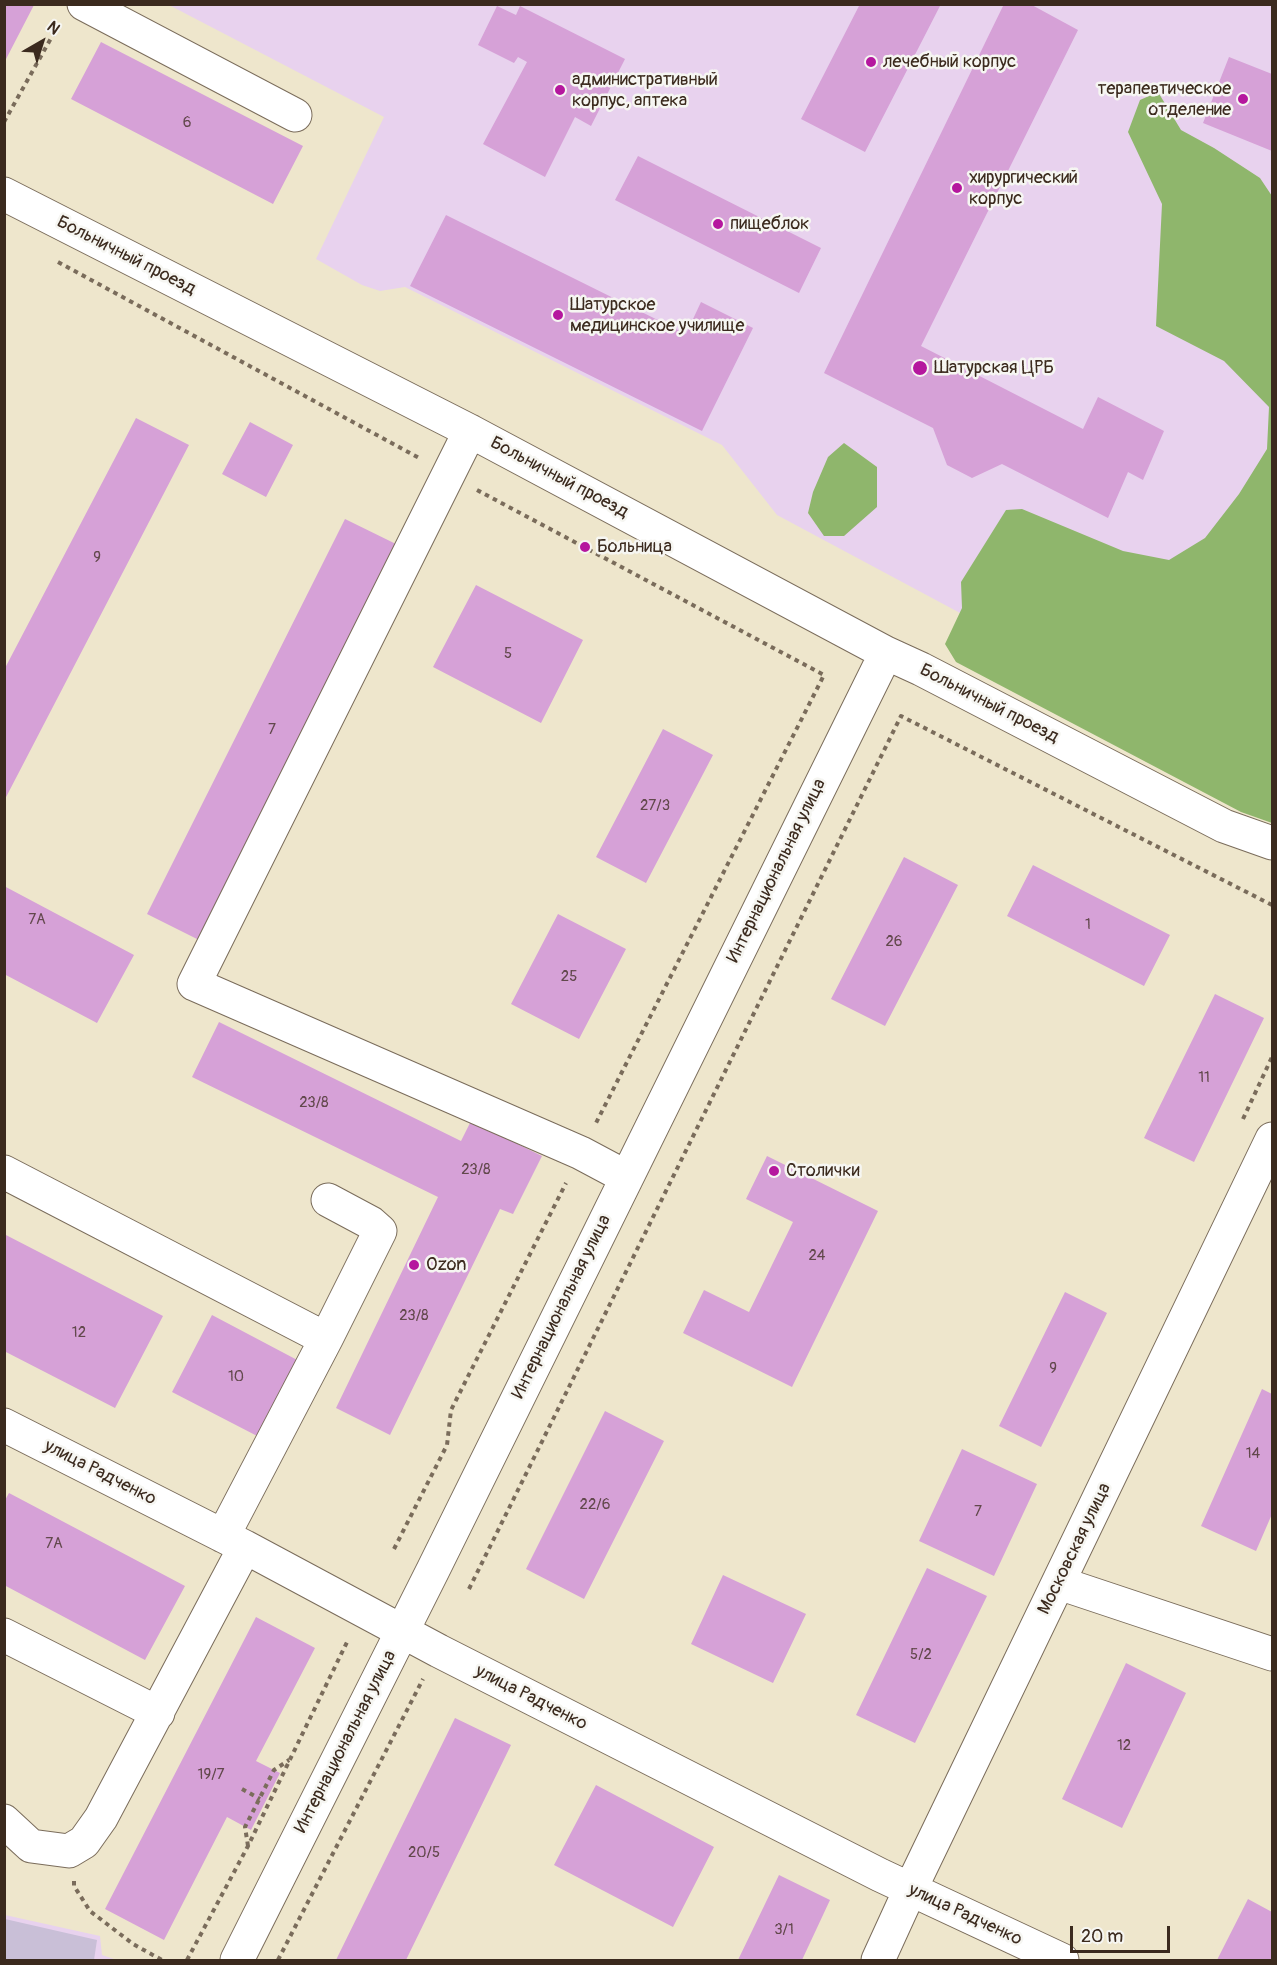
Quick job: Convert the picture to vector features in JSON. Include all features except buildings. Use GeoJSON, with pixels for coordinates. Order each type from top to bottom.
{"type":"FeatureCollection","features":[{"type":"Feature","properties":{"kind":"street"},"geometry":{"type":"LineString","coordinates":[[74,9],[295,115]]}},
{"type":"Feature","properties":{"kind":"street","name":"Больничный проезд"},"geometry":{"type":"LineString","coordinates":[[4,194],[470,431],[886,653],[1224,826],[1272,843]]}},
{"type":"Feature","properties":{"kind":"street"},"geometry":{"type":"LineString","coordinates":[[470,431],[194,984],[581,1153],[626,1177]]}},
{"type":"Feature","properties":{"kind":"street","name":"Интернациональная улица"},"geometry":{"type":"LineString","coordinates":[[237,1960],[403,1630],[886,653]]}},
{"type":"Feature","properties":{"kind":"street","name":"Московская улица"},"geometry":{"type":"LineString","coordinates":[[878,1960],[1272,1139]]}},
{"type":"Feature","properties":{"kind":"street"},"geometry":{"type":"LineString","coordinates":[[4,1172],[326,1339]]}},
{"type":"Feature","properties":{"kind":"street"},"geometry":{"type":"LineString","coordinates":[[4,1821],[31,1846],[69,1851],[84,1842],[102,1818],[158,1713],[326,1339],[380,1231],[371,1223],[328,1200]]}},
{"type":"Feature","properties":{"kind":"street","name":"улица Радченко"},"geometry":{"type":"LineString","coordinates":[[4,1425],[234,1542],[439,1651],[910,1890],[1062,1960]]}},
{"type":"Feature","properties":{"kind":"street"},"geometry":{"type":"LineString","coordinates":[[1059,1583],[1272,1654]]}},
{"type":"Feature","properties":{"kind":"street"},"geometry":{"type":"LineString","coordinates":[[4,1635],[158,1713]]}},
{"type":"Feature","properties":{"kind":"path"},"geometry":{"type":"LineString","coordinates":[[4,122],[74,9]]}},
{"type":"Feature","properties":{"kind":"path"},"geometry":{"type":"LineString","coordinates":[[56,261],[824,675],[451,1410],[447,1445],[394,1549]]}},
{"type":"Feature","properties":{"kind":"path"},"geometry":{"type":"LineString","coordinates":[[469,1589],[901,717],[1272,905]]}},
{"type":"Feature","properties":{"kind":"path"},"geometry":{"type":"LineString","coordinates":[[187,1960],[248,1846],[351,1635]]}},
{"type":"Feature","properties":{"kind":"path"},"geometry":{"type":"LineString","coordinates":[[278,1960],[424,1677]]}},
{"type":"Feature","properties":{"kind":"path"},"geometry":{"type":"LineString","coordinates":[[248,1846],[245,1827],[274,1770],[291,1759]]}},
{"type":"Feature","properties":{"kind":"path"},"geometry":{"type":"LineString","coordinates":[[242,1789],[260,1799]]}},
{"type":"Feature","properties":{"kind":"path"},"geometry":{"type":"LineString","coordinates":[[69,1851],[74,1886],[90,1911],[133,1944],[162,1960]]}},
{"type":"Feature","properties":{"kind":"shaded area","name":"Шатурская ЦРБ"},"geometry":{"type":"Polygon","coordinates":[[[169,5],[1272,5],[1272,780],[777,515],[722,445],[405,287],[380,291],[362,285],[316,259],[384,117],[169,5]]]}},
{"type":"Feature","properties":{"kind":"shaded area"},"geometry":{"type":"Polygon","coordinates":[[[5,1915],[100,1936],[102,1955],[117,1960],[5,1960],[5,1915]]]}},
{"type":"Feature","properties":{"kind":"shaded area"},"geometry":{"type":"Polygon","coordinates":[[[5,1919],[97,1940],[94,1960],[5,1959],[5,1919]]]}},
{"type":"Feature","properties":{"kind":"green space"},"geometry":{"type":"Polygon","coordinates":[[[1158,92],[1181,130],[1260,178],[1272,196],[1272,823],[1241,812],[956,662],[945,644],[962,608],[961,582],[1006,510],[1022,509],[1123,551],[1169,560],[1205,538],[1239,494],[1267,449],[1269,407],[1224,361],[1156,326],[1162,204],[1128,132],[1140,100],[1158,92]]]}},
{"type":"Feature","properties":{"kind":"green space"},"geometry":{"type":"Polygon","coordinates":[[[844,443],[877,467],[877,507],[844,536],[824,536],[808,513],[813,492],[828,457],[844,443]]]}},
{"type":"Feature","properties":{"kind":"place","name":"лечебный корпус"},"geometry":{"type":"Point","coordinates":[871,62]}},
{"type":"Feature","properties":{"kind":"place","name":"административный корпус, аптека"},"geometry":{"type":"Point","coordinates":[560,90]}},
{"type":"Feature","properties":{"kind":"place","name":"терапевтическое отделение"},"geometry":{"type":"Point","coordinates":[1243,99]}},
{"type":"Feature","properties":{"kind":"place","name":"хирургический корпус"},"geometry":{"type":"Point","coordinates":[957,188]}},
{"type":"Feature","properties":{"kind":"place","name":"пищеблок"},"geometry":{"type":"Point","coordinates":[718,224]}},
{"type":"Feature","properties":{"kind":"place","name":"Шатурское медицинское училище"},"geometry":{"type":"Point","coordinates":[558,315]}},
{"type":"Feature","properties":{"kind":"place","name":"Шатурская ЦРБ"},"geometry":{"type":"Point","coordinates":[920,368]}},
{"type":"Feature","properties":{"kind":"place","name":"Больница"},"geometry":{"type":"Point","coordinates":[585,547]}},
{"type":"Feature","properties":{"kind":"place","name":"Столички"},"geometry":{"type":"Point","coordinates":[774,1171]}},
{"type":"Feature","properties":{"kind":"place","name":"Ozon"},"geometry":{"type":"Point","coordinates":[414,1265]}}]}
